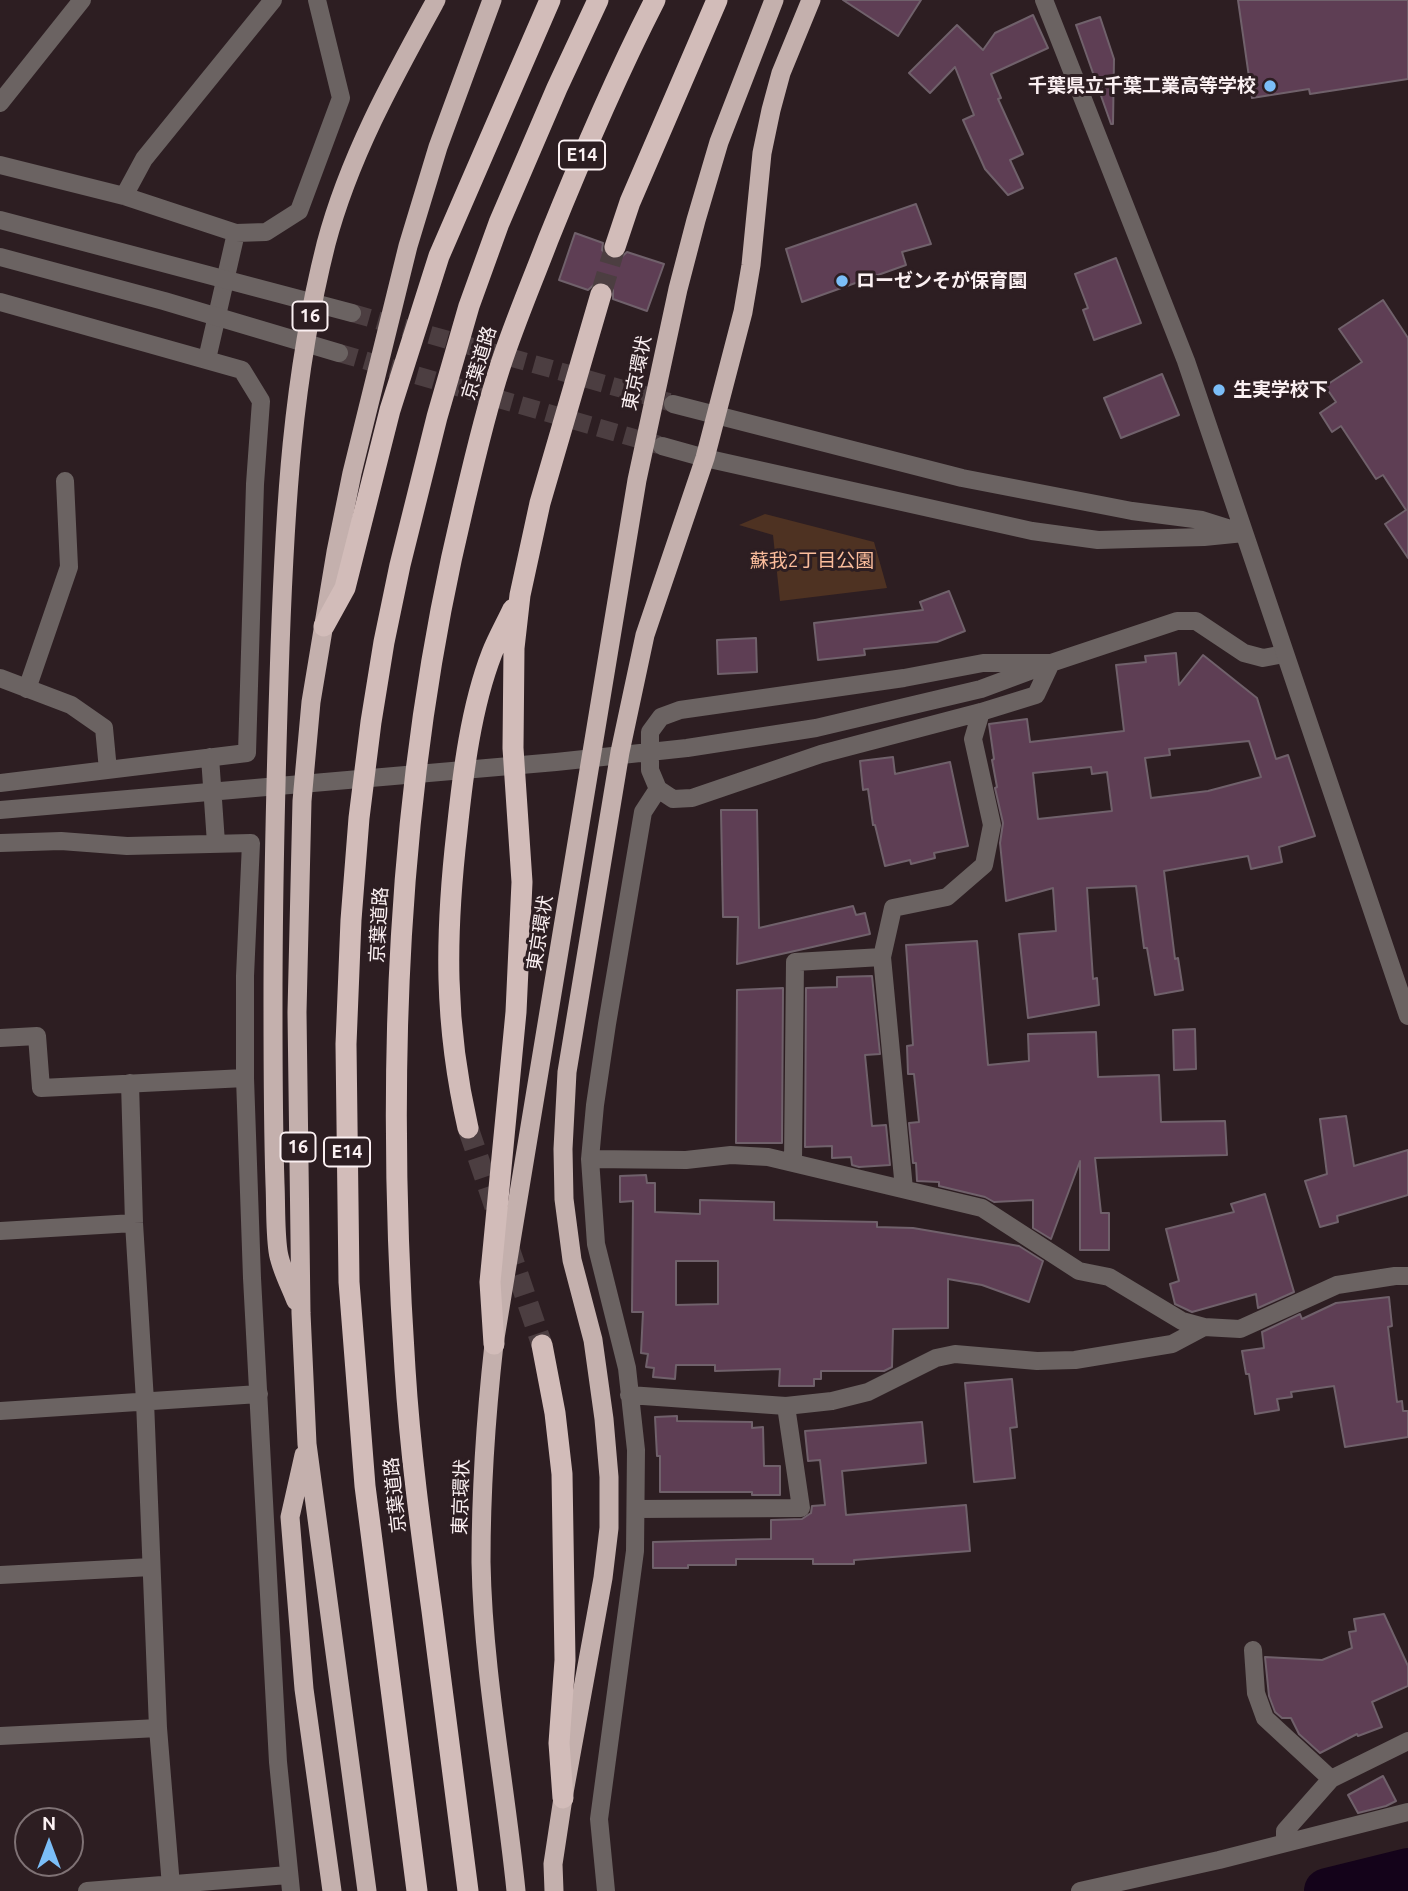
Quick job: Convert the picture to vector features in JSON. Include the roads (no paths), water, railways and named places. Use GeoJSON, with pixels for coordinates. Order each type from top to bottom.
{"type":"FeatureCollection","features":[{"type":"Feature","properties":{"kind":"highway","name":"16"},"geometry":{"type":"LineString","coordinates":[[301,1313],[278,1254],[274,1127],[273,969],[277,741],[287,482],[304,344],[342,192],[396,73],[436,0]]}},
{"type":"Feature","properties":{"kind":"highway"},"geometry":{"type":"LineString","coordinates":[[324,626],[345,588],[408,246],[438,147],[492,0]]}},
{"type":"Feature","properties":{"kind":"highway"},"geometry":{"type":"LineString","coordinates":[[380,407],[439,256],[550,0]]}},
{"type":"Feature","properties":{"kind":"highway","name":"京葉道路"},"geometry":{"type":"LineString","coordinates":[[417,1891],[365,1486],[349,1282],[346,1044],[351,920],[359,818],[371,722],[395,591],[437,417],[469,306],[499,223],[598,0]]}},
{"type":"Feature","properties":{"kind":"highway","name":"京葉道路"},"geometry":{"type":"LineString","coordinates":[[468,1891],[422,1536],[405,1371],[397,1053],[400,938],[409,820],[420,729],[448,569],[499,371],[600,112],[655,0]]}},
{"type":"Feature","properties":{"kind":"highway"},"geometry":{"type":"LineString","coordinates":[[615,247],[630,202],[717,0]]}},
{"type":"Feature","properties":{"kind":"highway","name":"東京環状"},"geometry":{"type":"LineString","coordinates":[[516,1891],[493,1702],[481,1563],[486,1414],[494,1344],[637,480],[678,289],[715,155],[774,0]]}},
{"type":"Feature","properties":{"kind":"highway"},"geometry":{"type":"LineString","coordinates":[[554,1891],[553,1864],[563,1798],[603,1578],[609,1528],[609,1477],[604,1419],[593,1340],[572,1260],[564,1199],[563,1149],[568,1072],[620,752],[645,635],[705,458],[743,312],[751,265],[762,153],[771,110],[781,73],[811,0]]}},
{"type":"Feature","properties":{"kind":"highway"},"geometry":{"type":"LineString","coordinates":[[494,1344],[490,1282],[514,1039],[522,882],[513,748],[514,648],[530,542],[601,294]]}},
{"type":"Feature","properties":{"kind":"highway"},"geometry":{"type":"LineString","coordinates":[[468,1128],[457,1081],[451,1024],[447,968],[449,901],[464,767],[478,705],[492,654],[520,595]]}},
{"type":"Feature","properties":{"kind":"highway","name":"16"},"geometry":{"type":"LineString","coordinates":[[324,626],[311,702],[302,801],[296,1012],[301,1313],[307,1444],[367,1891]]}},
{"type":"Feature","properties":{"kind":"highway"},"geometry":{"type":"LineString","coordinates":[[542,1345],[555,1413],[562,1474],[565,1660],[559,1743],[563,1798]]}},
{"type":"Feature","properties":{"kind":"highway"},"geometry":{"type":"LineString","coordinates":[[307,1444],[289,1517],[304,1689],[332,1891]]}},
{"type":"Feature","properties":{"kind":"street"},"geometry":{"type":"LineString","coordinates":[[0,103],[82,0]]}},
{"type":"Feature","properties":{"kind":"street"},"geometry":{"type":"LineString","coordinates":[[124,196],[144,159],[273,0]]}},
{"type":"Feature","properties":{"kind":"street"},"geometry":{"type":"LineString","coordinates":[[0,165],[124,196],[236,233],[266,232],[299,211],[341,98],[317,0]]}},
{"type":"Feature","properties":{"kind":"street"},"geometry":{"type":"LineString","coordinates":[[1044,0],[1186,361],[1408,1016]]}},
{"type":"Feature","properties":{"kind":"street"},"geometry":{"type":"LineString","coordinates":[[0,220],[352,313]]}},
{"type":"Feature","properties":{"kind":"street"},"geometry":{"type":"LineString","coordinates":[[207,359],[236,233]]}},
{"type":"Feature","properties":{"kind":"street"},"geometry":{"type":"LineString","coordinates":[[0,257],[164,301],[339,354]]}},
{"type":"Feature","properties":{"kind":"street"},"geometry":{"type":"LineString","coordinates":[[0,302],[242,370],[261,401],[255,484],[247,753],[0,783]]}},
{"type":"Feature","properties":{"kind":"street"},"geometry":{"type":"LineString","coordinates":[[673,404],[962,478],[1132,511],[1202,520],[1244,533]]}},
{"type":"Feature","properties":{"kind":"street"},"geometry":{"type":"LineString","coordinates":[[662,446],[1032,531],[1097,540],[1244,533]]}},
{"type":"Feature","properties":{"kind":"street"},"geometry":{"type":"LineString","coordinates":[[27,688],[69,567],[65,481]]}},
{"type":"Feature","properties":{"kind":"street"},"geometry":{"type":"LineString","coordinates":[[0,810],[556,762],[687,748],[816,728],[981,689],[1177,621],[1196,621],[1244,653],[1263,658],[1284,654]]}},
{"type":"Feature","properties":{"kind":"street"},"geometry":{"type":"LineString","coordinates":[[983,663],[1051,663],[1036,695],[821,754],[692,798],[673,799],[658,789],[650,770],[650,732],[661,717],[680,710],[904,678],[983,663]]}},
{"type":"Feature","properties":{"kind":"street"},"geometry":{"type":"LineString","coordinates":[[0,678],[71,705],[104,728],[108,770]]}},
{"type":"Feature","properties":{"kind":"street"},"geometry":{"type":"LineString","coordinates":[[904,1189],[883,957],[893,908],[947,897],[984,865],[992,825],[973,739],[981,712]]}},
{"type":"Feature","properties":{"kind":"street"},"geometry":{"type":"LineString","coordinates":[[210,757],[216,843]]}},
{"type":"Feature","properties":{"kind":"street"},"geometry":{"type":"LineString","coordinates":[[606,1891],[599,1819],[629,1601],[637,1509],[636,1450],[626,1368],[597,1244],[590,1159],[607,1024],[643,812],[658,789]]}},
{"type":"Feature","properties":{"kind":"street"},"geometry":{"type":"LineString","coordinates":[[0,843],[61,841],[127,846],[251,843],[245,976],[245,1078],[278,1762],[290,1883],[87,1891]]}},
{"type":"Feature","properties":{"kind":"street"},"geometry":{"type":"LineString","coordinates":[[793,1162],[795,962],[883,957]]}},
{"type":"Feature","properties":{"kind":"street"},"geometry":{"type":"LineString","coordinates":[[0,1038],[37,1036],[41,1088],[245,1078]]}},
{"type":"Feature","properties":{"kind":"street"},"geometry":{"type":"LineString","coordinates":[[130,1083],[158,1728],[171,1886]]}},
{"type":"Feature","properties":{"kind":"street"},"geometry":{"type":"LineString","coordinates":[[590,1159],[686,1160],[731,1155],[768,1157],[982,1208],[1079,1271],[1109,1277],[1182,1321],[1204,1327],[1240,1329],[1337,1284],[1408,1276]]}},
{"type":"Feature","properties":{"kind":"street"},"geometry":{"type":"LineString","coordinates":[[0,1231],[134,1223]]}},
{"type":"Feature","properties":{"kind":"street"},"geometry":{"type":"LineString","coordinates":[[629,1395],[786,1406],[832,1401],[869,1392],[936,1358],[955,1354],[1037,1361],[1075,1360],[1172,1344],[1204,1327]]}},
{"type":"Feature","properties":{"kind":"street"},"geometry":{"type":"LineString","coordinates":[[0,1410],[260,1394]]}},
{"type":"Feature","properties":{"kind":"street"},"geometry":{"type":"LineString","coordinates":[[637,1509],[801,1507],[786,1406]]}},
{"type":"Feature","properties":{"kind":"street"},"geometry":{"type":"LineString","coordinates":[[0,1575],[151,1567]]}},
{"type":"Feature","properties":{"kind":"street"},"geometry":{"type":"LineString","coordinates":[[1253,1650],[1256,1693],[1265,1718],[1331,1779]]}},
{"type":"Feature","properties":{"kind":"street"},"geometry":{"type":"LineString","coordinates":[[0,1736],[158,1728]]}},
{"type":"Feature","properties":{"kind":"street"},"geometry":{"type":"LineString","coordinates":[[1285,1843],[1285,1830],[1331,1779],[1408,1741]]}},
{"type":"Feature","properties":{"kind":"street"},"geometry":{"type":"LineString","coordinates":[[1080,1891],[1408,1812]]}},
{"type":"Feature","properties":{"kind":"waterway"},"geometry":{"type":"LineString","coordinates":[[1327,1891],[1408,1871]]}},
{"type":"Feature","properties":{"kind":"tunnel"},"geometry":{"type":"LineString","coordinates":[[601,294],[615,247]]}},
{"type":"Feature","properties":{"kind":"tunnel"},"geometry":{"type":"LineString","coordinates":[[352,313],[669,402]]}},
{"type":"Feature","properties":{"kind":"tunnel"},"geometry":{"type":"LineString","coordinates":[[339,353],[659,445]]}},
{"type":"Feature","properties":{"kind":"tunnel"},"geometry":{"type":"LineString","coordinates":[[468,1128],[542,1345]]}},
{"type":"Feature","properties":{"kind":"place","name":"千葉県立千葉工業高等学校"},"geometry":{"type":"Point","coordinates":[1270,86]}},
{"type":"Feature","properties":{"kind":"place","name":"ローゼンそが保育園"},"geometry":{"type":"Point","coordinates":[842,281]}},
{"type":"Feature","properties":{"kind":"place","name":"生実学校下"},"geometry":{"type":"Point","coordinates":[1219,390]}},
{"type":"Feature","properties":{"kind":"park label","name":"蘇我2丁目公園"},"geometry":{"type":"Point","coordinates":[812,561]}}]}
